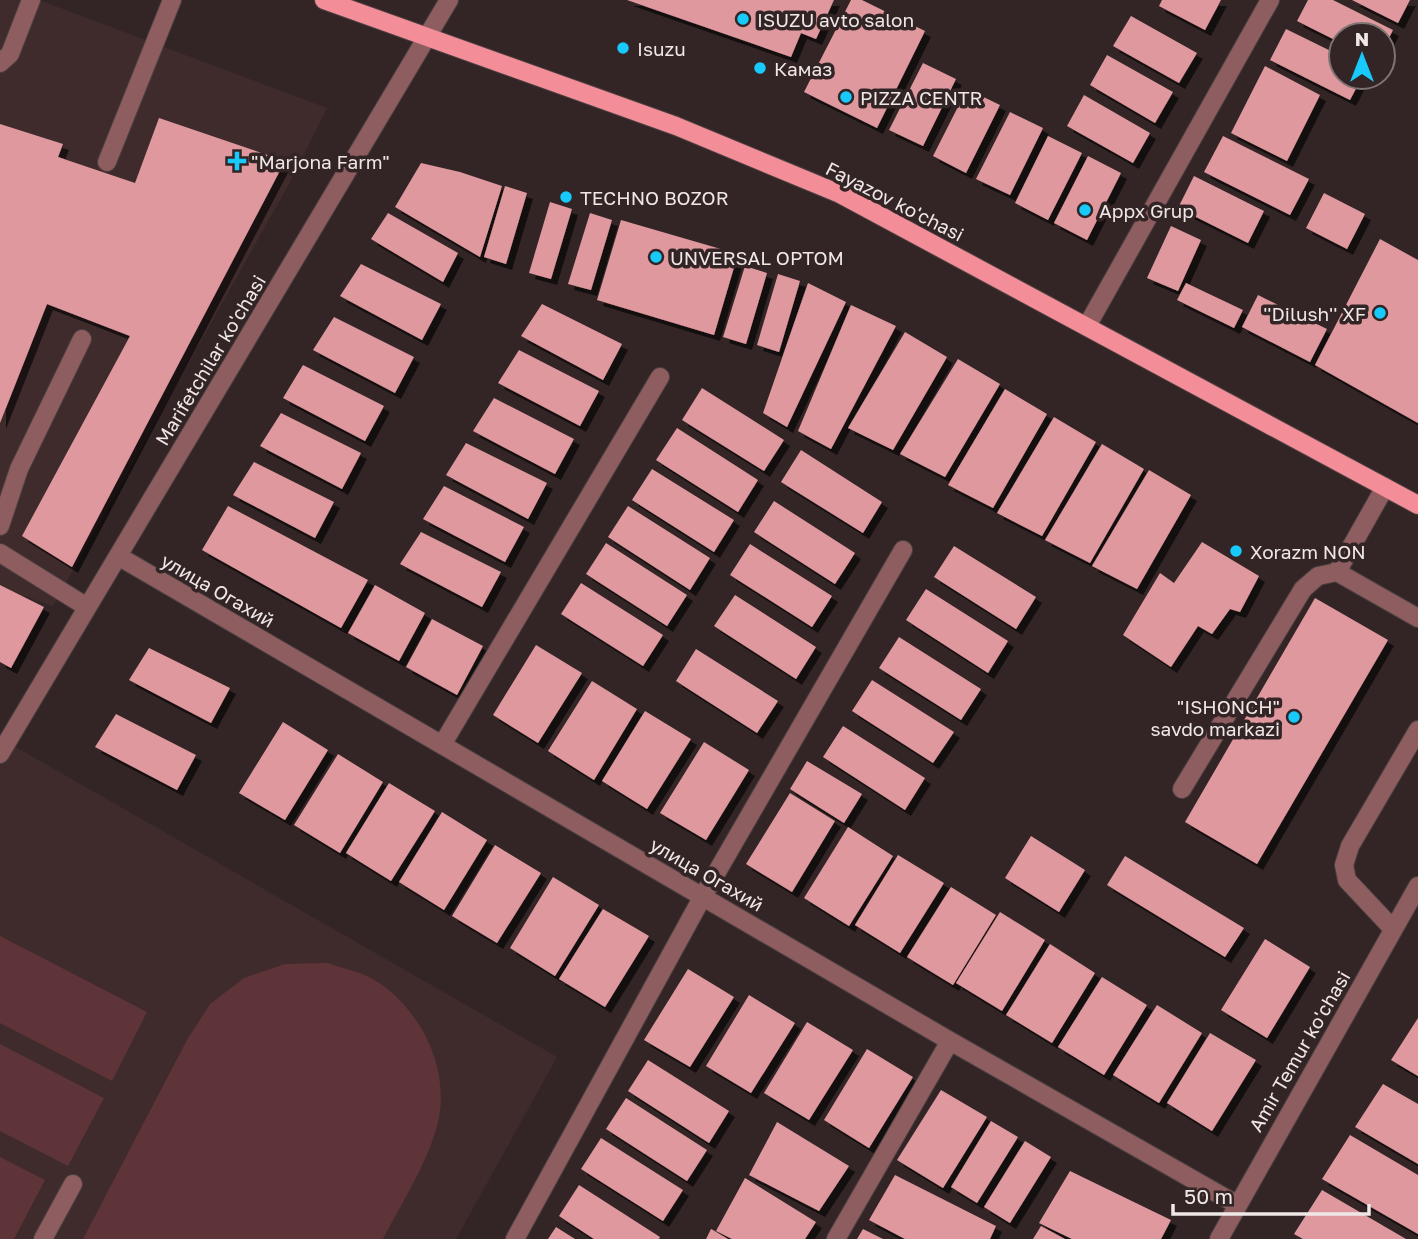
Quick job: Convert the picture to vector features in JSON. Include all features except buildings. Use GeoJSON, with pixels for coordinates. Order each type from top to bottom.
{"type":"FeatureCollection","features":[{"type":"Feature","properties":{"kind":"main road","name":"Fayazov ko'chasi"},"geometry":{"type":"LineString","coordinates":[[324,0],[676,126],[840,194],[1418,505]]}},
{"type":"Feature","properties":{"kind":"street"},"geometry":{"type":"LineString","coordinates":[[0,63],[10,54],[30,0]]}},
{"type":"Feature","properties":{"kind":"street"},"geometry":{"type":"LineString","coordinates":[[107,162],[172,0]]}},
{"type":"Feature","properties":{"kind":"street","name":"Marifetchilar ko'chasi"},"geometry":{"type":"LineString","coordinates":[[3,748],[449,0]]}},
{"type":"Feature","properties":{"kind":"street"},"geometry":{"type":"LineString","coordinates":[[1087,326],[1270,0]]}},
{"type":"Feature","properties":{"kind":"street"},"geometry":{"type":"LineString","coordinates":[[0,526],[19,469],[82,339]]}},
{"type":"Feature","properties":{"kind":"street"},"geometry":{"type":"LineString","coordinates":[[442,745],[660,377]]}},
{"type":"Feature","properties":{"kind":"street"},"geometry":{"type":"LineString","coordinates":[[1337,572],[1385,487]]}},
{"type":"Feature","properties":{"kind":"street"},"geometry":{"type":"LineString","coordinates":[[515,1239],[703,896],[903,550]]}},
{"type":"Feature","properties":{"kind":"street"},"geometry":{"type":"LineString","coordinates":[[0,553],[87,607]]}},
{"type":"Feature","properties":{"kind":"street","name":"улица Огахий"},"geometry":{"type":"LineString","coordinates":[[118,556],[950,1041],[1237,1204]]}},
{"type":"Feature","properties":{"kind":"street"},"geometry":{"type":"LineString","coordinates":[[1182,789],[1303,589],[1318,576],[1337,572],[1418,618]]}},
{"type":"Feature","properties":{"kind":"street"},"geometry":{"type":"LineString","coordinates":[[1393,929],[1347,880],[1344,865],[1350,846],[1418,730]]}},
{"type":"Feature","properties":{"kind":"street","name":"Amir Temur ko'chasi"},"geometry":{"type":"LineString","coordinates":[[1219,1239],[1418,886]]}},
{"type":"Feature","properties":{"kind":"street"},"geometry":{"type":"LineString","coordinates":[[836,1239],[950,1041]]}},
{"type":"Feature","properties":{"kind":"street"},"geometry":{"type":"LineString","coordinates":[[43,1239],[73,1184]]}},
{"type":"Feature","properties":{"kind":"shaded area"},"geometry":{"type":"Polygon","coordinates":[[[0,0],[39,0],[327,108],[290,182],[53,606],[0,588],[0,0]]]}},
{"type":"Feature","properties":{"kind":"shaded area"},"geometry":{"type":"Polygon","coordinates":[[[0,738],[557,1057],[456,1239],[0,1239],[0,738]]]}},
{"type":"Feature","properties":{"kind":"shaded area"},"geometry":{"type":"Polygon","coordinates":[[[0,936],[147,1012],[112,1081],[0,1023],[0,936]]]}},
{"type":"Feature","properties":{"kind":"shaded area"},"geometry":{"type":"Polygon","coordinates":[[[328,963],[369,977],[387,988],[402,1003],[427,1039],[440,1080],[441,1101],[434,1137],[383,1239],[83,1239],[187,1040],[210,1004],[244,978],[285,964],[328,963]]]}},
{"type":"Feature","properties":{"kind":"shaded area"},"geometry":{"type":"Polygon","coordinates":[[[0,1044],[104,1098],[68,1166],[0,1131],[0,1044]]]}},
{"type":"Feature","properties":{"kind":"shaded area"},"geometry":{"type":"Polygon","coordinates":[[[0,1157],[45,1180],[14,1239],[0,1239],[0,1157]]]}},
{"type":"Feature","properties":{"kind":"place","name":"ISUZU avto salon"},"geometry":{"type":"Point","coordinates":[743,19]}},
{"type":"Feature","properties":{"kind":"place","name":"Isuzu"},"geometry":{"type":"Point","coordinates":[623,48]}},
{"type":"Feature","properties":{"kind":"place","name":"Камаз"},"geometry":{"type":"Point","coordinates":[760,68]}},
{"type":"Feature","properties":{"kind":"place","name":"PIZZA CENTR"},"geometry":{"type":"Point","coordinates":[846,97]}},
{"type":"Feature","properties":{"kind":"place","name":"\"Marjona Farm\""},"geometry":{"type":"Point","coordinates":[237,161]}},
{"type":"Feature","properties":{"kind":"place","name":"TECHNO BOZOR"},"geometry":{"type":"Point","coordinates":[566,197]}},
{"type":"Feature","properties":{"kind":"place","name":"Appx Grup"},"geometry":{"type":"Point","coordinates":[1085,210]}},
{"type":"Feature","properties":{"kind":"place","name":"UNVERSAL OPTOM"},"geometry":{"type":"Point","coordinates":[656,257]}},
{"type":"Feature","properties":{"kind":"place","name":"''Dilush'' XF"},"geometry":{"type":"Point","coordinates":[1380,313]}},
{"type":"Feature","properties":{"kind":"place","name":"Xorazm NON"},"geometry":{"type":"Point","coordinates":[1236,551]}},
{"type":"Feature","properties":{"kind":"place","name":"\"ISHONCH\" savdo markazi"},"geometry":{"type":"Point","coordinates":[1294,717]}}]}
